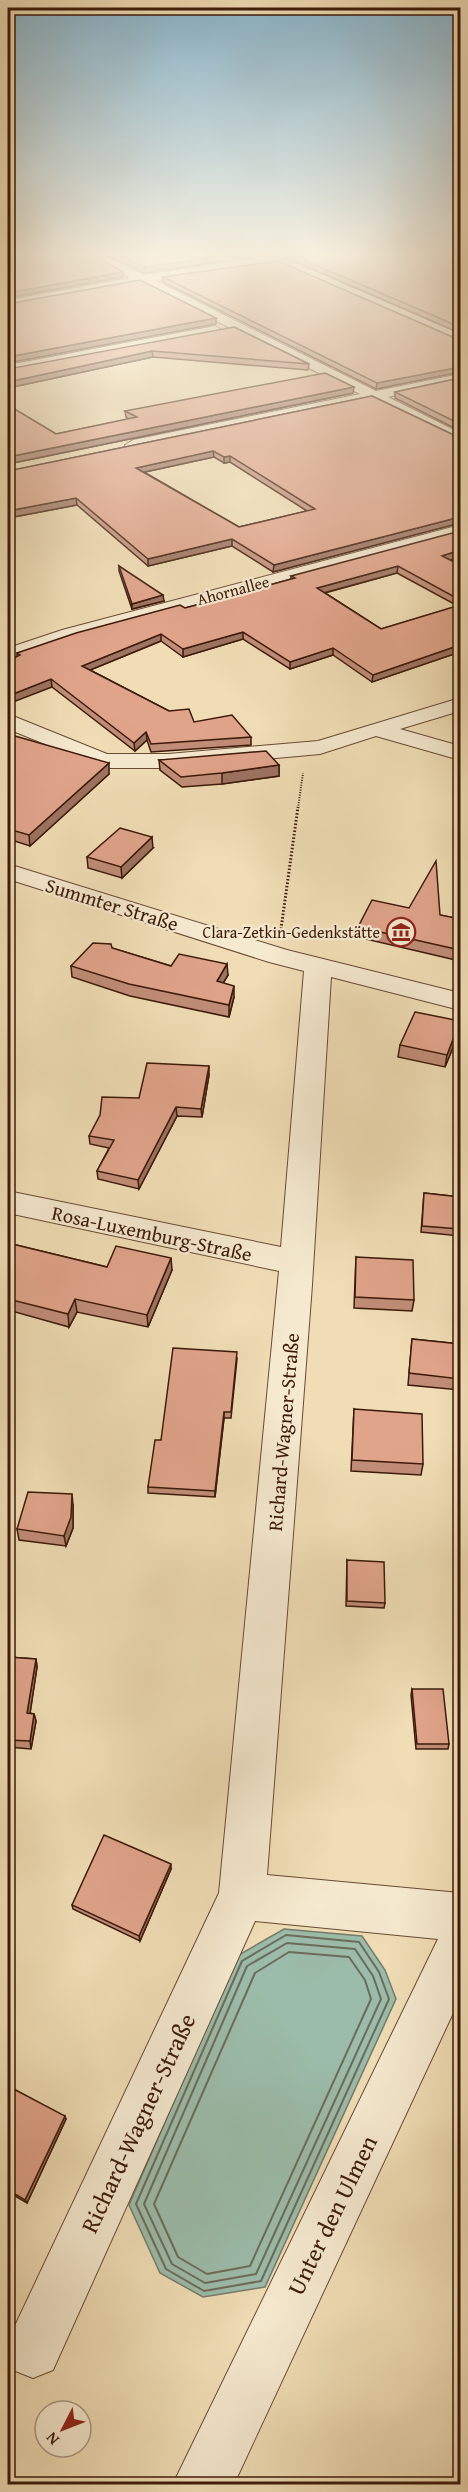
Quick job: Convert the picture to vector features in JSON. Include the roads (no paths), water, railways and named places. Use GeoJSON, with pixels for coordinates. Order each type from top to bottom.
{"type":"FeatureCollection","features":[{"type":"Feature","properties":{"kind":"street"},"geometry":{"type":"LineString","coordinates":[[330,373],[460,439]]}},
{"type":"Feature","properties":{"kind":"street"},"geometry":{"type":"LineString","coordinates":[[122,448],[460,378]]}},
{"type":"Feature","properties":{"kind":"street","name":"Ahornallee"},"geometry":{"type":"LineString","coordinates":[[8,656],[69,634],[460,530]]}},
{"type":"Feature","properties":{"kind":"street"},"geometry":{"type":"LineString","coordinates":[[8,721],[104,762],[168,761],[320,747],[460,704]]}},
{"type":"Feature","properties":{"kind":"street"},"geometry":{"type":"LineString","coordinates":[[376,729],[410,741],[460,753]]}},
{"type":"Feature","properties":{"kind":"street","name":"Summter Straße"},"geometry":{"type":"LineString","coordinates":[[8,871],[278,956],[460,1001]]}},
{"type":"Feature","properties":{"kind":"street","name":"Richard-Wagner-Straße"},"geometry":{"type":"LineString","coordinates":[[33,2350],[242,1896],[297,1262],[318,966]]}},
{"type":"Feature","properties":{"kind":"street","name":"Rosa-Luxemburg-Straße"},"geometry":{"type":"LineString","coordinates":[[8,1202],[297,1262]]}},
{"type":"Feature","properties":{"kind":"street"},"geometry":{"type":"LineString","coordinates":[[242,1896],[460,1917]]}},
{"type":"Feature","properties":{"kind":"street","name":"Unter den Ulmen"},"geometry":{"type":"LineString","coordinates":[[203,2484],[460,1946]]}},
{"type":"Feature","properties":{"kind":"water"},"geometry":{"type":"Polygon","coordinates":[[[284,1929],[362,1936],[385,1970],[396,1999],[265,2287],[203,2297],[160,2273],[129,2205],[237,1956],[284,1929]]]}},
{"type":"Feature","properties":{"kind":"place","name":"Clara-Zetkin-Gedenkstätte"},"geometry":{"type":"Point","coordinates":[401,932]}}]}
